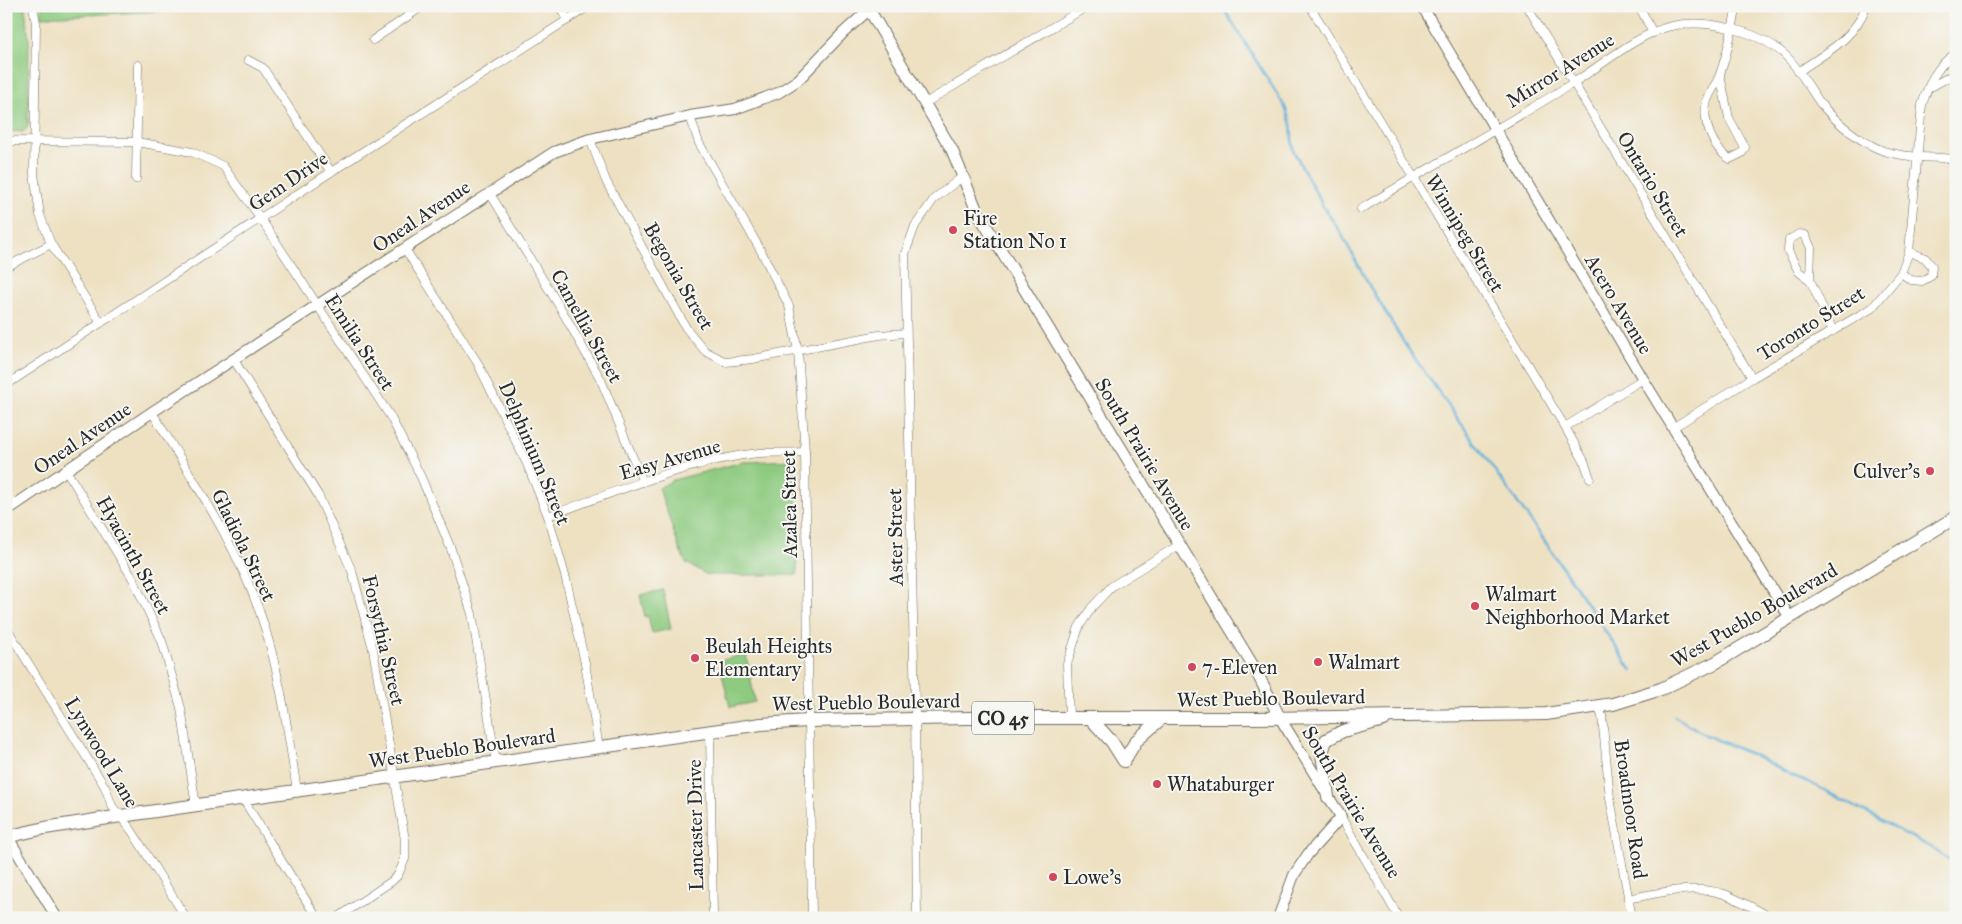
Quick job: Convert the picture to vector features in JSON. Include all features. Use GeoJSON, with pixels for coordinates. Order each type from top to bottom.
{"type":"FeatureCollection","features":[{"type":"Feature","properties":{"kind":"main road","name":"South Prairie Avenue"},"geometry":{"type":"LineString","coordinates":[[869,7],[952,150],[982,220],[1255,669],[1280,718]]}},
{"type":"Feature","properties":{"kind":"main road","name":"West Pueblo Boulevard"},"geometry":{"type":"LineString","coordinates":[[7,836],[121,816],[761,724],[915,719],[1280,718],[1546,714],[1598,706],[1634,699],[1687,678],[1716,663],[1956,517]]}},
{"type":"Feature","properties":{"kind":"main road"},"geometry":{"type":"LineString","coordinates":[[1328,797],[1322,753],[1326,740],[1343,731],[1402,715]]}},
{"type":"Feature","properties":{"kind":"main road"},"geometry":{"type":"LineString","coordinates":[[1090,718],[1112,742],[1124,761],[1136,741],[1162,718]]}},
{"type":"Feature","properties":{"kind":"street"},"geometry":{"type":"LineString","coordinates":[[33,6],[36,23],[34,174],[40,215],[51,244],[101,323]]}},
{"type":"Feature","properties":{"kind":"street"},"geometry":{"type":"LineString","coordinates":[[373,40],[423,6]]}},
{"type":"Feature","properties":{"kind":"street"},"geometry":{"type":"LineString","coordinates":[[559,6],[568,20]]}},
{"type":"Feature","properties":{"kind":"street","name":"Gem Drive"},"geometry":{"type":"LineString","coordinates":[[6,385],[589,6]]}},
{"type":"Feature","properties":{"kind":"street"},"geometry":{"type":"LineString","coordinates":[[925,103],[1088,6]]}},
{"type":"Feature","properties":{"kind":"street","name":"Winnipeg Street"},"geometry":{"type":"LineString","coordinates":[[1310,6],[1412,178],[1565,427],[1584,461],[1590,478]]}},
{"type":"Feature","properties":{"kind":"street","name":"Acero Avenue"},"geometry":{"type":"LineString","coordinates":[[1422,6],[1643,379],[1790,618]]}},
{"type":"Feature","properties":{"kind":"street","name":"Ontario Street"},"geometry":{"type":"LineString","coordinates":[[1527,6],[1752,378]]}},
{"type":"Feature","properties":{"kind":"street"},"geometry":{"type":"LineString","coordinates":[[1639,6],[1653,33]]}},
{"type":"Feature","properties":{"kind":"street"},"geometry":{"type":"LineString","coordinates":[[1720,75],[1729,118],[1745,148],[1742,153],[1730,159],[1723,155],[1709,132],[1706,117],[1707,102],[1720,75],[1737,6]]}},
{"type":"Feature","properties":{"kind":"street"},"geometry":{"type":"LineString","coordinates":[[1798,72],[1844,40],[1862,19],[1865,6]]}},
{"type":"Feature","properties":{"kind":"street","name":"Oneal Avenue"},"geometry":{"type":"LineString","coordinates":[[6,511],[152,412],[405,249],[489,192],[554,152],[590,139],[690,116],[734,109],[778,94],[798,80],[869,7]]}},
{"type":"Feature","properties":{"kind":"street","name":"Mirror Avenue"},"geometry":{"type":"LineString","coordinates":[[1362,208],[1573,83],[1653,33],[1672,26],[1693,24],[1732,28],[1766,40],[1786,56],[1822,105],[1861,139],[1883,150],[1918,156],[1956,159]]}},
{"type":"Feature","properties":{"kind":"street","name":"Toronto Street"},"geometry":{"type":"LineString","coordinates":[[1674,427],[1752,378],[1872,308],[1901,273],[1909,252],[1922,105],[1927,89],[1938,68],[1956,53]]}},
{"type":"Feature","properties":{"kind":"street"},"geometry":{"type":"LineString","coordinates":[[248,60],[263,68],[331,172]]}},
{"type":"Feature","properties":{"kind":"street"},"geometry":{"type":"LineString","coordinates":[[136,179],[138,64]]}},
{"type":"Feature","properties":{"kind":"street"},"geometry":{"type":"LineString","coordinates":[[1927,89],[1956,73]]}},
{"type":"Feature","properties":{"kind":"street","name":"Azalea Street"},"geometry":{"type":"LineString","coordinates":[[690,116],[699,143],[761,251],[789,306],[798,351],[805,452],[812,918]]}},
{"type":"Feature","properties":{"kind":"street","name":"Begonia Street"},"geometry":{"type":"LineString","coordinates":[[590,139],[611,190],[686,328],[706,351],[726,362],[798,351],[879,335],[906,333]]}},
{"type":"Feature","properties":{"kind":"street","name":"Emilia Street"},"geometry":{"type":"LineString","coordinates":[[6,141],[137,142],[192,152],[223,166],[261,219],[390,416],[421,477],[451,549],[472,614],[496,762]]}},
{"type":"Feature","properties":{"kind":"street","name":"Aster Street"},"geometry":{"type":"LineString","coordinates":[[917,918],[915,719],[905,254],[915,226],[934,199],[962,177]]}},
{"type":"Feature","properties":{"kind":"street","name":"Camellia Street"},"geometry":{"type":"LineString","coordinates":[[489,192],[561,308],[601,380],[643,482]]}},
{"type":"Feature","properties":{"kind":"street"},"geometry":{"type":"LineString","coordinates":[[1810,280],[1799,272],[1788,251],[1789,240],[1799,234],[1805,235],[1811,248],[1810,280],[1833,331]]}},
{"type":"Feature","properties":{"kind":"street"},"geometry":{"type":"LineString","coordinates":[[6,267],[51,244]]}},
{"type":"Feature","properties":{"kind":"street","name":"Delphinium Street"},"geometry":{"type":"LineString","coordinates":[[405,249],[477,362],[527,464],[548,516],[566,579],[583,654],[599,748]]}},
{"type":"Feature","properties":{"kind":"street"},"geometry":{"type":"LineString","coordinates":[[1901,273],[1911,280],[1922,281],[1931,276],[1932,266],[1925,258],[1909,252]]}},
{"type":"Feature","properties":{"kind":"street","name":"Forsythia Street"},"geometry":{"type":"LineString","coordinates":[[234,360],[318,495],[352,571],[373,649],[396,777],[405,845],[405,859],[398,875],[383,889],[337,918]]}},
{"type":"Feature","properties":{"kind":"street"},"geometry":{"type":"LineString","coordinates":[[1565,427],[1643,379]]}},
{"type":"Feature","properties":{"kind":"street","name":"Gladiola Street"},"geometry":{"type":"LineString","coordinates":[[152,412],[235,555],[260,612],[276,669],[297,791]]}},
{"type":"Feature","properties":{"kind":"street","name":"Easy Avenue"},"geometry":{"type":"LineString","coordinates":[[548,516],[643,482],[709,462],[759,453],[805,452]]}},
{"type":"Feature","properties":{"kind":"street","name":"Hyacinth Street"},"geometry":{"type":"LineString","coordinates":[[66,470],[133,579],[162,640],[181,708],[196,806]]}},
{"type":"Feature","properties":{"kind":"street"},"geometry":{"type":"LineString","coordinates":[[1069,718],[1067,664],[1079,627],[1088,613],[1112,586],[1179,544]]}},
{"type":"Feature","properties":{"kind":"street","name":"Lynwood Lane"},"geometry":{"type":"LineString","coordinates":[[6,627],[105,787],[112,806],[132,831],[186,918]]}},
{"type":"Feature","properties":{"kind":"street","name":"Broadmoor Road"},"geometry":{"type":"LineString","coordinates":[[1598,706],[1602,716],[1610,798],[1632,918]]}},
{"type":"Feature","properties":{"kind":"street","name":"South Prairie Avenue"},"geometry":{"type":"LineString","coordinates":[[1280,718],[1341,817],[1399,918]]}},
{"type":"Feature","properties":{"kind":"street","name":"Lancaster Drive"},"geometry":{"type":"LineString","coordinates":[[710,731],[713,918]]}},
{"type":"Feature","properties":{"kind":"street"},"geometry":{"type":"LineString","coordinates":[[243,799],[317,918]]}},
{"type":"Feature","properties":{"kind":"street"},"geometry":{"type":"LineString","coordinates":[[1278,918],[1294,875],[1308,854],[1341,817]]}},
{"type":"Feature","properties":{"kind":"street"},"geometry":{"type":"LineString","coordinates":[[7,836],[57,918]]}},
{"type":"Feature","properties":{"kind":"street"},"geometry":{"type":"LineString","coordinates":[[1628,898],[1678,890],[1696,890],[1723,894],[1772,918]]}},
{"type":"Feature","properties":{"kind":"green space"},"geometry":{"type":"Polygon","coordinates":[[[6,6],[25,6],[29,40],[28,127],[23,132],[6,131],[6,6]]]}},
{"type":"Feature","properties":{"kind":"green space"},"geometry":{"type":"Polygon","coordinates":[[[41,6],[265,6],[42,17],[41,6]]]}},
{"type":"Feature","properties":{"kind":"green space"},"geometry":{"type":"Polygon","coordinates":[[[796,460],[797,575],[707,575],[686,563],[679,548],[659,488],[673,480],[743,462],[796,460]]]}},
{"type":"Feature","properties":{"kind":"green space"},"geometry":{"type":"Polygon","coordinates":[[[663,590],[671,629],[652,633],[648,616],[645,617],[640,595],[663,590]]]}},
{"type":"Feature","properties":{"kind":"green space"},"geometry":{"type":"Polygon","coordinates":[[[746,654],[755,702],[730,707],[719,661],[746,654]]]}},
{"type":"Feature","properties":{"kind":"waterway"},"geometry":{"type":"LineString","coordinates":[[1222,6],[1285,107],[1291,124],[1293,150],[1324,208],[1341,233],[1370,287],[1406,346],[1542,537],[1632,671]]}},
{"type":"Feature","properties":{"kind":"waterway"},"geometry":{"type":"LineString","coordinates":[[1674,716],[1706,735],[1809,782],[1930,847],[1956,864]]}},
{"type":"Feature","properties":{"kind":"place","name":"Fire Station No 1"},"geometry":{"type":"Point","coordinates":[953,230]}},
{"type":"Feature","properties":{"kind":"place","name":"Culver's"},"geometry":{"type":"Point","coordinates":[1930,471]}},
{"type":"Feature","properties":{"kind":"place","name":"Walmart Neighborhood Market"},"geometry":{"type":"Point","coordinates":[1475,606]}},
{"type":"Feature","properties":{"kind":"place","name":"Beulah Heights Elementary"},"geometry":{"type":"Point","coordinates":[695,658]}},
{"type":"Feature","properties":{"kind":"place","name":"Walmart"},"geometry":{"type":"Point","coordinates":[1318,662]}},
{"type":"Feature","properties":{"kind":"place","name":"7-Eleven"},"geometry":{"type":"Point","coordinates":[1192,667]}},
{"type":"Feature","properties":{"kind":"place","name":"Whataburger"},"geometry":{"type":"Point","coordinates":[1157,784]}},
{"type":"Feature","properties":{"kind":"place","name":"Lowe's"},"geometry":{"type":"Point","coordinates":[1053,877]}}]}
